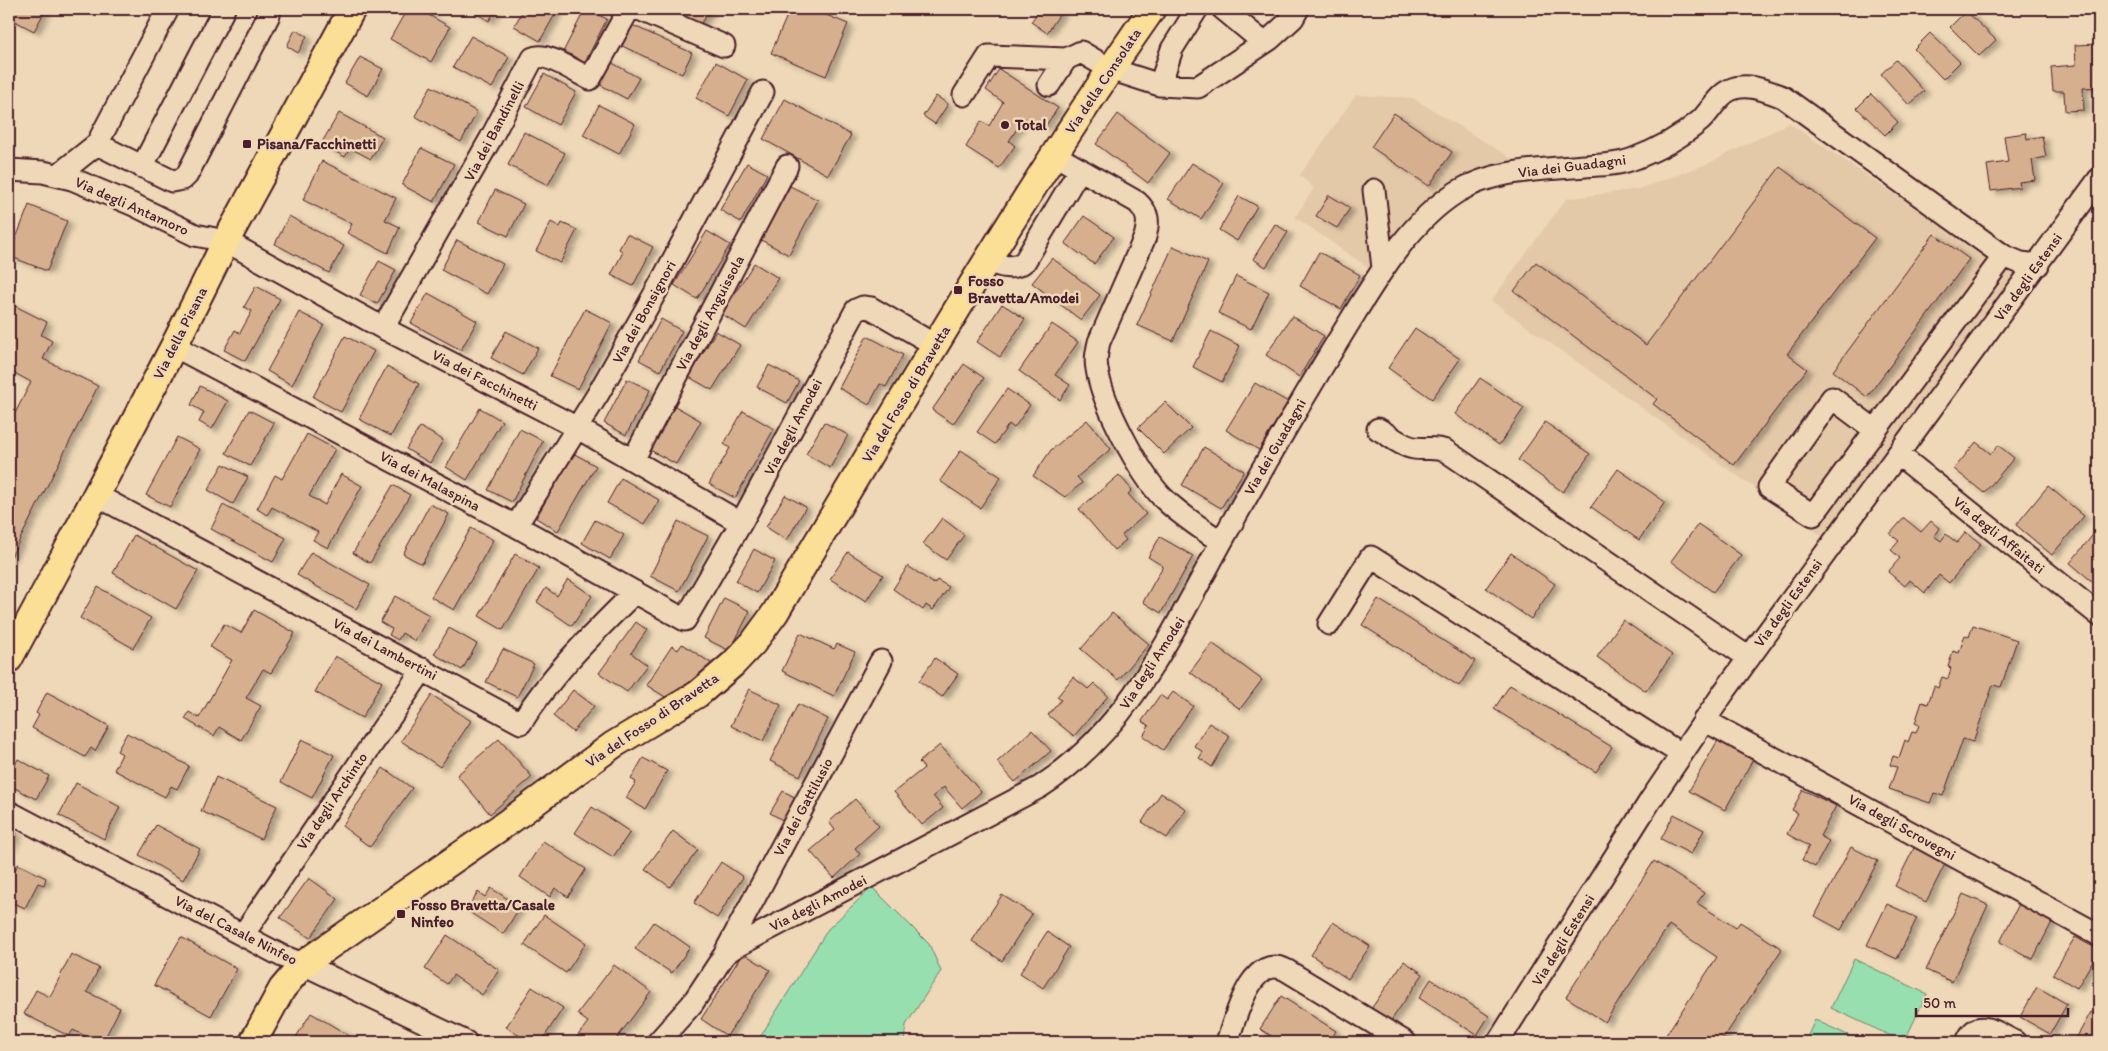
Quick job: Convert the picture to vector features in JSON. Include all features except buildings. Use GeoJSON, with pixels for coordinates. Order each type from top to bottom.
{"type":"FeatureCollection","features":[{"type":"Feature","properties":{"kind":"main road","name":"Via della Pisana"},"geometry":{"type":"LineString","coordinates":[[9,659],[174,346],[226,241],[350,9]]}},
{"type":"Feature","properties":{"kind":"main road","name":"Via della Consolata"},"geometry":{"type":"LineString","coordinates":[[1053,154],[1152,9]]}},
{"type":"Feature","properties":{"kind":"main road","name":"Via del Fosso di Bravetta"},"geometry":{"type":"LineString","coordinates":[[254,1042],[282,989],[303,964],[511,820],[605,751],[698,694],[733,664],[753,643],[775,613],[935,345],[1053,154]]}},
{"type":"Feature","properties":{"kind":"street"},"geometry":{"type":"LineString","coordinates":[[58,175],[97,144],[168,9]]}},
{"type":"Feature","properties":{"kind":"street"},"geometry":{"type":"LineString","coordinates":[[142,167],[224,9]]}},
{"type":"Feature","properties":{"kind":"street"},"geometry":{"type":"LineString","coordinates":[[97,144],[172,181],[183,179],[187,175],[269,15],[270,9]]}},
{"type":"Feature","properties":{"kind":"street","name":"Via dei Bandinelli"},"geometry":{"type":"LineString","coordinates":[[383,328],[491,138],[533,58],[541,56],[549,58],[590,79],[629,9]]}},
{"type":"Feature","properties":{"kind":"street"},"geometry":{"type":"LineString","coordinates":[[639,9],[724,46]]}},
{"type":"Feature","properties":{"kind":"street"},"geometry":{"type":"LineString","coordinates":[[1160,85],[1172,49],[1197,9]]}},
{"type":"Feature","properties":{"kind":"street"},"geometry":{"type":"LineString","coordinates":[[1223,9],[1264,43]]}},
{"type":"Feature","properties":{"kind":"street"},"geometry":{"type":"LineString","coordinates":[[964,95],[989,56],[1066,59],[1081,52],[1110,69],[1160,85],[1198,87],[1264,43],[1293,18],[1298,9]]}},
{"type":"Feature","properties":{"kind":"street"},"geometry":{"type":"LineString","coordinates":[[1049,85],[1066,59]]}},
{"type":"Feature","properties":{"kind":"street","name":"Via dei Guadagni"},"geometry":{"type":"LineString","coordinates":[[1221,542],[1306,392],[1383,268],[1435,208],[1455,193],[1474,183],[1502,174],[1608,165],[1632,160],[1679,136],[1701,119],[1729,90],[1742,87],[1753,88],[1783,97],[2004,256],[2021,263],[2038,265]]}},
{"type":"Feature","properties":{"kind":"street","name":"Via dei Bonsignori"},"geometry":{"type":"LineString","coordinates":[[516,526],[598,394],[658,288],[763,92]]}},
{"type":"Feature","properties":{"kind":"street"},"geometry":{"type":"LineString","coordinates":[[1053,154],[1137,202],[1147,214],[1148,220],[1140,248],[1097,349],[1097,370],[1105,398],[1142,470],[1158,492],[1188,519],[1221,542]]}},
{"type":"Feature","properties":{"kind":"street","name":"Via degli Anguissola"},"geometry":{"type":"LineString","coordinates":[[633,460],[787,166]]}},
{"type":"Feature","properties":{"kind":"street"},"geometry":{"type":"LineString","coordinates":[[987,261],[1012,267],[1020,266],[1025,261],[1080,169]]}},
{"type":"Feature","properties":{"kind":"street","name":"Via degli Antamoro"},"geometry":{"type":"LineString","coordinates":[[9,170],[58,175],[95,187],[195,235],[226,241]]}},
{"type":"Feature","properties":{"kind":"street","name":"Via degli Estensi"},"geometry":{"type":"LineString","coordinates":[[1498,1042],[1704,720],[2099,179]]}},
{"type":"Feature","properties":{"kind":"street"},"geometry":{"type":"LineString","coordinates":[[1374,190],[1383,268]]}},
{"type":"Feature","properties":{"kind":"street","name":"Via dei Facchinetti"},"geometry":{"type":"LineString","coordinates":[[226,241],[383,328],[576,427],[741,523]]}},
{"type":"Feature","properties":{"kind":"street"},"geometry":{"type":"LineString","coordinates":[[1876,430],[1832,398],[1769,487],[1812,515],[1876,430],[2004,256]]}},
{"type":"Feature","properties":{"kind":"street","name":"Via degli Amodei"},"geometry":{"type":"LineString","coordinates":[[684,620],[741,523],[856,310],[862,307],[871,308],[935,345]]}},
{"type":"Feature","properties":{"kind":"street","name":"Via dei Malaspina"},"geometry":{"type":"LineString","coordinates":[[174,346],[516,526],[684,620]]}},
{"type":"Feature","properties":{"kind":"street"},"geometry":{"type":"LineString","coordinates":[[1378,428],[1409,447],[1416,449],[1431,447],[1446,451],[1749,658]]}},
{"type":"Feature","properties":{"kind":"street","name":"Via degli Affaitati"},"geometry":{"type":"LineString","coordinates":[[1898,454],[2099,615]]}},
{"type":"Feature","properties":{"kind":"street","name":"Via dei Lambertini"},"geometry":{"type":"LineString","coordinates":[[96,496],[521,723],[535,701],[563,666],[634,593]]}},
{"type":"Feature","properties":{"kind":"street","name":"Via degli Amodei"},"geometry":{"type":"LineString","coordinates":[[658,1042],[692,1004],[725,954],[780,922],[882,871],[1040,787],[1069,767],[1104,732],[1134,694],[1172,635],[1221,542]]}},
{"type":"Feature","properties":{"kind":"street"},"geometry":{"type":"LineString","coordinates":[[1329,624],[1370,557],[1681,754]]}},
{"type":"Feature","properties":{"kind":"street","name":"Via dei Gattilusio"},"geometry":{"type":"LineString","coordinates":[[725,954],[881,661]]}},
{"type":"Feature","properties":{"kind":"street","name":"Via degli Archinto"},"geometry":{"type":"LineString","coordinates":[[243,935],[423,669]]}},
{"type":"Feature","properties":{"kind":"street","name":"Via degli Scrovegni"},"geometry":{"type":"LineString","coordinates":[[1704,720],[2099,935]]}},
{"type":"Feature","properties":{"kind":"street","name":"Via del Casale Ninfeo"},"geometry":{"type":"LineString","coordinates":[[9,812],[282,956],[303,964],[466,1042]]}},
{"type":"Feature","properties":{"kind":"street"},"geometry":{"type":"LineString","coordinates":[[1227,1042],[1241,1003],[1255,976],[1277,967],[1286,970],[1405,1042]]}},
{"type":"Feature","properties":{"kind":"street"},"geometry":{"type":"LineString","coordinates":[[1967,1042],[1973,1031],[1980,1028],[1988,1029],[2015,1042]]}},
{"type":"Feature","properties":{"kind":"shaded area"},"geometry":{"type":"Polygon","coordinates":[[[1356,95],[1413,98],[1516,161],[1453,184],[1391,252],[1370,269],[1295,217],[1314,188],[1300,175],[1356,95]]]}},
{"type":"Feature","properties":{"kind":"shaded area"},"geometry":{"type":"Polygon","coordinates":[[[1789,123],[2018,277],[1825,538],[1491,301],[1566,199],[1638,189],[1705,165],[1789,123]]]}},
{"type":"Feature","properties":{"kind":"green space"},"geometry":{"type":"Polygon","coordinates":[[[872,887],[929,944],[941,971],[906,1025],[904,1042],[757,1042],[828,929],[872,887]]]}},
{"type":"Feature","properties":{"kind":"green space"},"geometry":{"type":"Polygon","coordinates":[[[1854,959],[1927,994],[1904,1042],[1831,1008],[1854,959]]]}},
{"type":"Feature","properties":{"kind":"green space"},"geometry":{"type":"Polygon","coordinates":[[[1815,1020],[1863,1042],[1805,1042],[1815,1020]]]}},
{"type":"Feature","properties":{"kind":"place","name":"Total"},"geometry":{"type":"Point","coordinates":[1005,125]}},
{"type":"Feature","properties":{"kind":"place","name":"Pisana/Facchinetti"},"geometry":{"type":"Point","coordinates":[247,144]}},
{"type":"Feature","properties":{"kind":"place","name":"Fosso Bravetta/Amodei"},"geometry":{"type":"Point","coordinates":[958,290]}},
{"type":"Feature","properties":{"kind":"place","name":"Fosso Bravetta/Casale Ninfeo"},"geometry":{"type":"Point","coordinates":[401,914]}}]}
